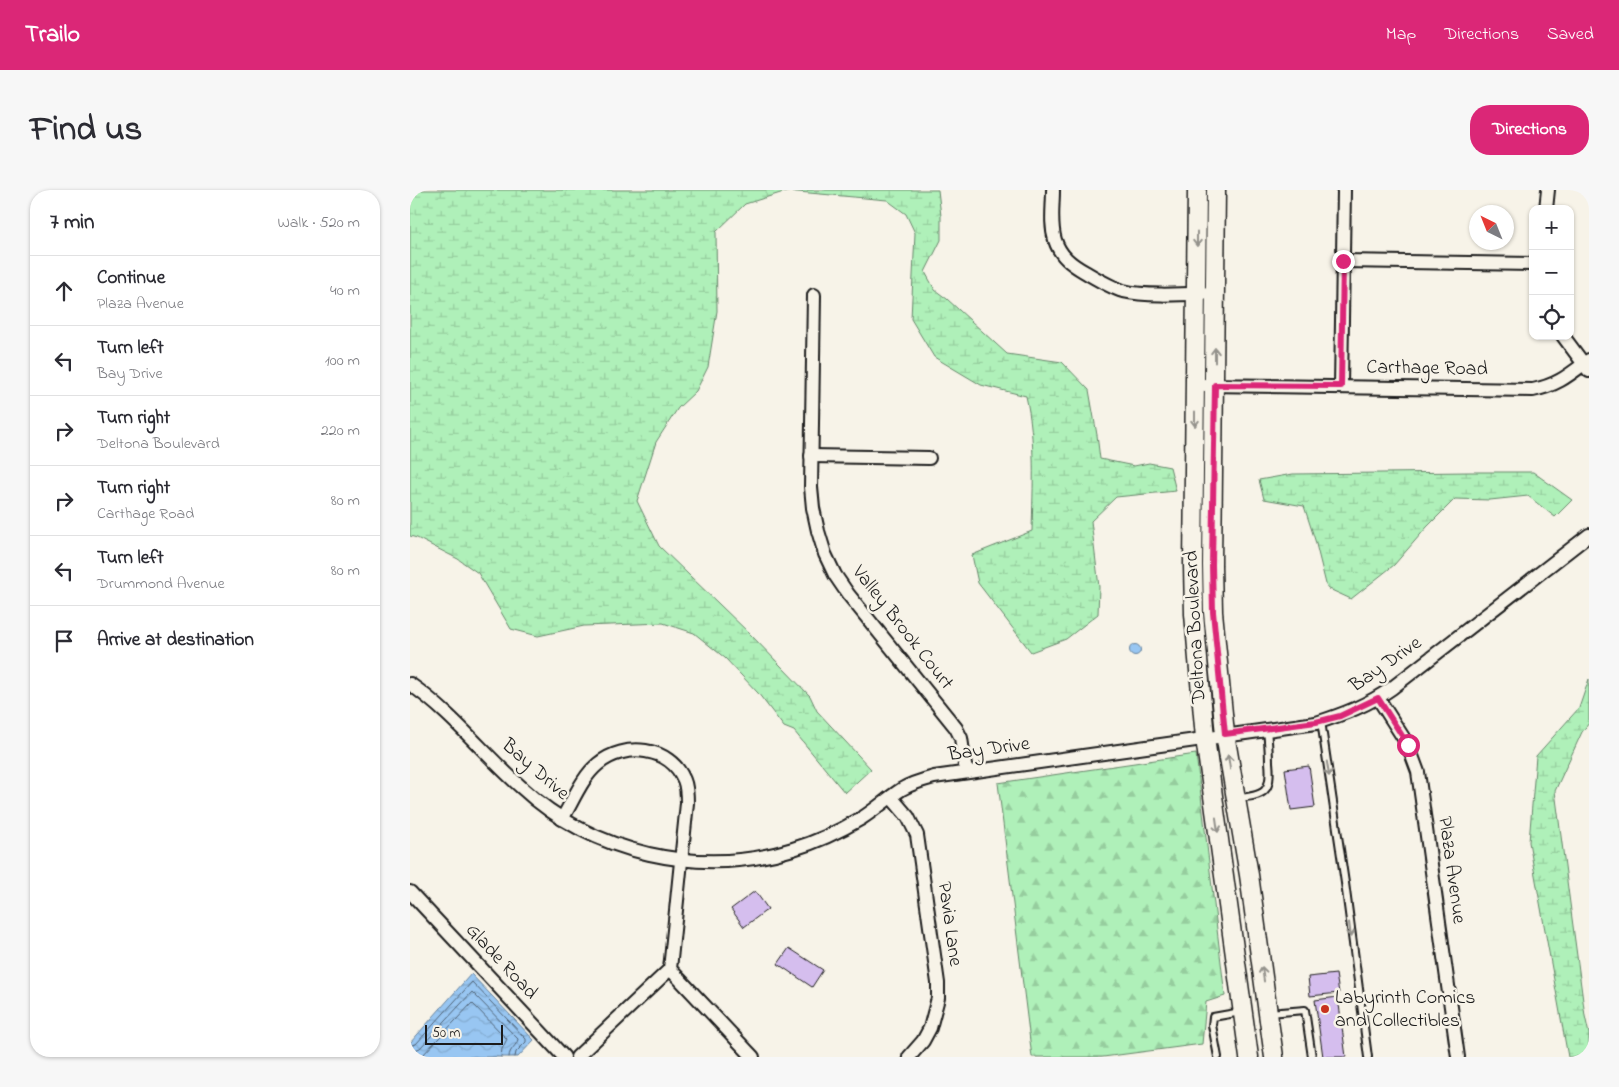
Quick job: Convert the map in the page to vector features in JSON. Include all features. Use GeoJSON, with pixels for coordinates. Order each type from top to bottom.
{"type":"FeatureCollection","features":[{"type":"Feature","properties":{"kind":"main road","name":"Deltona Boulevard"},"geometry":{"type":"LineString","coordinates":[[1197,190],[1194,614],[1205,738],[1249,1057]]}},
{"type":"Feature","properties":{"kind":"main road","name":"Deltona Boulevard"},"geometry":{"type":"LineString","coordinates":[[1216,190],[1213,612],[1225,734],[1248,875],[1274,1057]]}},
{"type":"Feature","properties":{"kind":"main road"},"geometry":{"type":"LineString","coordinates":[[1242,1010],[1267,1009]]}},
{"type":"Feature","properties":{"kind":"street"},"geometry":{"type":"LineString","coordinates":[[1053,190],[1052,227],[1054,239],[1058,249],[1072,265],[1122,291],[1135,293],[1215,293]]}},
{"type":"Feature","properties":{"kind":"street"},"geometry":{"type":"LineString","coordinates":[[1341,386],[1344,190]]}},
{"type":"Feature","properties":{"kind":"street"},"geometry":{"type":"LineString","coordinates":[[1546,205],[1548,190]]}},
{"type":"Feature","properties":{"kind":"street"},"geometry":{"type":"LineString","coordinates":[[1343,261],[1529,264]]}},
{"type":"Feature","properties":{"kind":"street","name":"Valley Brook Court"},"geometry":{"type":"LineString","coordinates":[[814,295],[811,456],[813,508],[818,531],[832,568],[848,594],[956,728],[961,738],[966,772]]}},
{"type":"Feature","properties":{"kind":"street"},"geometry":{"type":"LineString","coordinates":[[1566,340],[1587,365]]}},
{"type":"Feature","properties":{"kind":"street","name":"Carthage Road"},"geometry":{"type":"LineString","coordinates":[[1195,385],[1533,390],[1558,383],[1587,365]]}},
{"type":"Feature","properties":{"kind":"street"},"geometry":{"type":"LineString","coordinates":[[811,456],[929,458]]}},
{"type":"Feature","properties":{"kind":"street","name":"Bay Drive"},"geometry":{"type":"LineString","coordinates":[[410,684],[446,712],[521,788],[562,819],[613,844],[640,852],[682,860],[740,860],[792,850],[840,830],[917,782],[934,777],[1321,721],[1359,708],[1378,698],[1589,534]]}},
{"type":"Feature","properties":{"kind":"street","name":"Plaza Avenue"},"geometry":{"type":"LineString","coordinates":[[1378,698],[1408,745],[1418,772],[1458,1057]]}},
{"type":"Feature","properties":{"kind":"street"},"geometry":{"type":"LineString","coordinates":[[562,819],[590,772],[602,761],[619,752],[630,750],[661,755],[677,769],[687,789],[682,860],[670,969],[577,1057]]}},
{"type":"Feature","properties":{"kind":"street","name":"Pavia Lane"},"geometry":{"type":"LineString","coordinates":[[891,797],[908,817],[917,835],[938,983],[935,1013],[930,1028],[923,1041],[910,1057]]}},
{"type":"Feature","properties":{"kind":"street","name":"Glade Road"},"geometry":{"type":"LineString","coordinates":[[410,892],[564,1057]]}},
{"type":"Feature","properties":{"kind":"street"},"geometry":{"type":"LineString","coordinates":[[670,969],[753,1057]]}},
{"type":"Feature","properties":{"kind":"lane"},"geometry":{"type":"LineString","coordinates":[[1321,721],[1344,874],[1368,1057]]}},
{"type":"Feature","properties":{"kind":"lane"},"geometry":{"type":"LineString","coordinates":[[1235,798],[1258,795],[1264,791],[1271,780],[1267,729]]}},
{"type":"Feature","properties":{"kind":"lane"},"geometry":{"type":"LineString","coordinates":[[1267,1009],[1305,1010],[1312,1057]]}},
{"type":"Feature","properties":{"kind":"lane"},"geometry":{"type":"LineString","coordinates":[[1218,1057],[1212,1024],[1213,1017],[1242,1010]]}},
{"type":"Feature","properties":{"kind":"green space"},"geometry":{"type":"Polygon","coordinates":[[[410,190],[938,190],[941,240],[925,272],[935,290],[1007,354],[1062,362],[1089,390],[1100,459],[1134,466],[1149,463],[1170,467],[1176,491],[1116,497],[1091,521],[1099,587],[1098,614],[1066,639],[1031,652],[978,583],[972,555],[1032,531],[1033,446],[1026,396],[981,385],[934,357],[911,319],[915,233],[906,214],[887,200],[787,191],[745,204],[716,232],[717,311],[708,367],[696,391],[678,408],[656,442],[637,501],[659,546],[750,634],[810,696],[817,711],[871,769],[845,793],[794,731],[784,727],[758,693],[725,658],[694,633],[663,623],[584,626],[538,636],[511,629],[478,573],[458,559],[410,536],[410,190]]]}},
{"type":"Feature","properties":{"kind":"green space"},"geometry":{"type":"Polygon","coordinates":[[[1533,472],[1572,500],[1555,517],[1528,496],[1490,500],[1455,499],[1427,527],[1394,565],[1351,599],[1327,588],[1304,506],[1264,499],[1259,480],[1293,474],[1533,472]]]}},
{"type":"Feature","properties":{"kind":"green space"},"geometry":{"type":"Polygon","coordinates":[[[1589,679],[1589,723],[1582,732],[1555,791],[1589,1034],[1589,1056],[1568,1057],[1529,842],[1536,756],[1579,708],[1589,679]]]}},
{"type":"Feature","properties":{"kind":"green space"},"geometry":{"type":"Polygon","coordinates":[[[1196,754],[1225,996],[1206,1002],[1202,1044],[1103,1057],[1032,1057],[998,783],[1196,754]]]}},
{"type":"Feature","properties":{"kind":"water"},"geometry":{"type":"Polygon","coordinates":[[[1135,644],[1141,650],[1135,656],[1129,650],[1135,644]]]}},
{"type":"Feature","properties":{"kind":"water"},"geometry":{"type":"Polygon","coordinates":[[[471,974],[534,1040],[518,1057],[410,1057],[410,1043],[471,974]]]}},
{"type":"Feature","properties":{"kind":"building"},"geometry":{"type":"Polygon","coordinates":[[[1309,766],[1315,807],[1291,810],[1285,769],[1309,766]]]}},
{"type":"Feature","properties":{"kind":"building"},"geometry":{"type":"Polygon","coordinates":[[[755,891],[768,909],[744,927],[731,909],[755,891]]]}},
{"type":"Feature","properties":{"kind":"building"},"geometry":{"type":"Polygon","coordinates":[[[789,948],[823,970],[812,987],[778,964],[789,948]]]}},
{"type":"Feature","properties":{"kind":"building"},"geometry":{"type":"Polygon","coordinates":[[[1336,974],[1339,993],[1310,996],[1308,977],[1336,974]]]}},
{"type":"Feature","properties":{"kind":"building"},"geometry":{"type":"Polygon","coordinates":[[[1338,997],[1346,1057],[1323,1057],[1315,1000],[1338,997]]]}},
{"type":"Feature","properties":{"kind":"place","name":"Labyrinth Comics and Collectibles"},"geometry":{"type":"Point","coordinates":[1325,1009]}},
{"type":"Feature","properties":{"kind":"route"},"geometry":{"type":"LineString","coordinates":[[1343,261],[1341,386],[1215,385],[1213,612],[1225,734],[1316,722],[1340,716],[1378,698],[1408,745]]}}]}
